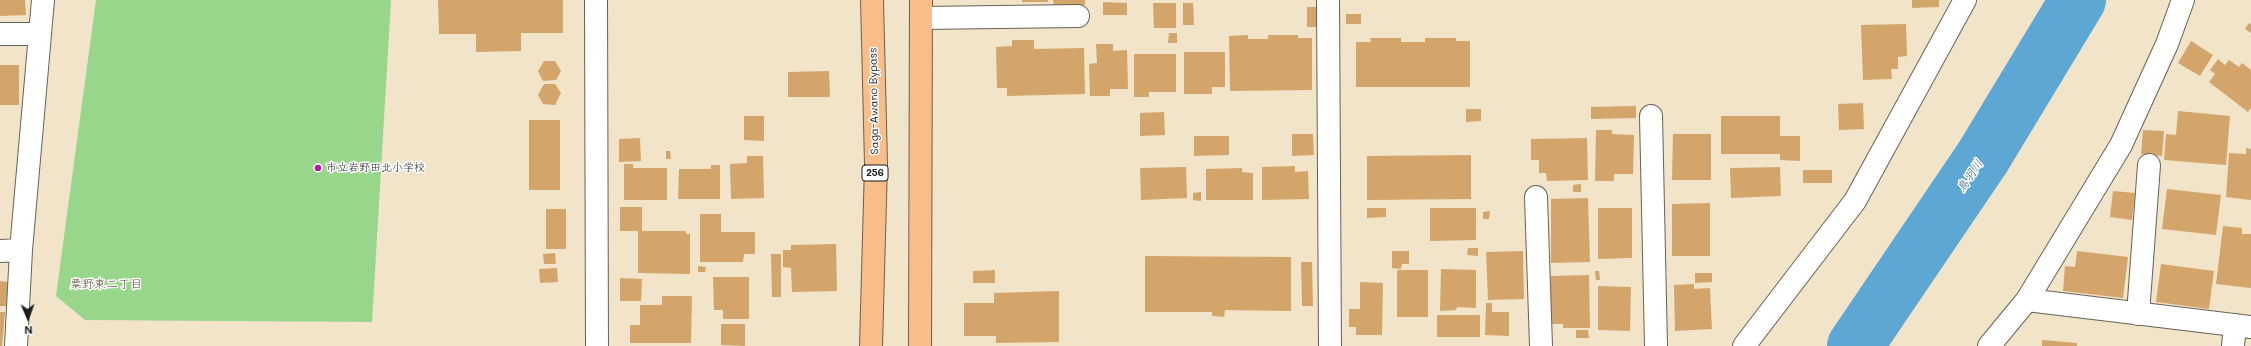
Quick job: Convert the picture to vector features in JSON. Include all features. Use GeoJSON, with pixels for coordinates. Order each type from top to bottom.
{"type":"FeatureCollection","features":[{"type":"Feature","properties":{"kind":"highway","name":"Saga-Awano Bypass"},"geometry":{"type":"LineString","coordinates":[[871,346],[876,164],[872,0]]}},
{"type":"Feature","properties":{"kind":"highway"},"geometry":{"type":"LineString","coordinates":[[920,346],[921,9]]}},
{"type":"Feature","properties":{"kind":"street"},"geometry":{"type":"LineString","coordinates":[[16,346],[10,250],[40,34],[43,0]]}},
{"type":"Feature","properties":{"kind":"street"},"geometry":{"type":"LineString","coordinates":[[596,0],[597,346]]}},
{"type":"Feature","properties":{"kind":"street"},"geometry":{"type":"LineString","coordinates":[[1328,0],[1330,346]]}},
{"type":"Feature","properties":{"kind":"street"},"geometry":{"type":"LineString","coordinates":[[1744,346],[1855,201],[1964,0]]}},
{"type":"Feature","properties":{"kind":"street"},"geometry":{"type":"LineString","coordinates":[[1989,346],[2027,300],[2121,145],[2167,44],[2183,0]]}},
{"type":"Feature","properties":{"kind":"street"},"geometry":{"type":"LineString","coordinates":[[921,9],[1078,16]]}},
{"type":"Feature","properties":{"kind":"street"},"geometry":{"type":"LineString","coordinates":[[0,34],[40,34]]}},
{"type":"Feature","properties":{"kind":"street"},"geometry":{"type":"LineString","coordinates":[[1651,116],[1656,346]]}},
{"type":"Feature","properties":{"kind":"street"},"geometry":{"type":"LineString","coordinates":[[2138,314],[2149,165]]}},
{"type":"Feature","properties":{"kind":"street"},"geometry":{"type":"LineString","coordinates":[[1536,197],[1541,346]]}},
{"type":"Feature","properties":{"kind":"street"},"geometry":{"type":"LineString","coordinates":[[2027,300],[2138,314],[2240,333]]}},
{"type":"Feature","properties":{"kind":"green space"},"geometry":{"type":"Polygon","coordinates":[[[96,0],[391,0],[372,322],[85,320],[56,296],[96,0]]]}},
{"type":"Feature","properties":{"kind":"building"},"geometry":{"type":"Polygon","coordinates":[[[0,0],[25,0],[26,15],[0,16],[0,0]]]}},
{"type":"Feature","properties":{"kind":"building"},"geometry":{"type":"Polygon","coordinates":[[[438,0],[563,0],[563,33],[521,33],[521,51],[476,52],[476,34],[439,34],[438,0]]]}},
{"type":"Feature","properties":{"kind":"building"},"geometry":{"type":"Polygon","coordinates":[[[1022,0],[1048,0],[1048,2],[1022,2],[1022,0]]]}},
{"type":"Feature","properties":{"kind":"building"},"geometry":{"type":"Polygon","coordinates":[[[1053,0],[1085,0],[1085,5],[1054,5],[1053,0]]]}},
{"type":"Feature","properties":{"kind":"building"},"geometry":{"type":"Polygon","coordinates":[[[1912,0],[1939,0],[1939,7],[1912,8],[1912,0]]]}},
{"type":"Feature","properties":{"kind":"building"},"geometry":{"type":"Polygon","coordinates":[[[1103,2],[1127,3],[1127,15],[1103,15],[1103,2]]]}},
{"type":"Feature","properties":{"kind":"building"},"geometry":{"type":"Polygon","coordinates":[[[1153,3],[1176,3],[1176,28],[1154,28],[1153,3]]]}},
{"type":"Feature","properties":{"kind":"building"},"geometry":{"type":"Polygon","coordinates":[[[1183,3],[1193,3],[1194,25],[1183,25],[1183,3]]]}},
{"type":"Feature","properties":{"kind":"building"},"geometry":{"type":"Polygon","coordinates":[[[1307,7],[1317,7],[1317,27],[1307,27],[1307,7]]]}},
{"type":"Feature","properties":{"kind":"building"},"geometry":{"type":"Polygon","coordinates":[[[1346,14],[1361,14],[1361,24],[1346,24],[1346,14]]]}},
{"type":"Feature","properties":{"kind":"building"},"geometry":{"type":"Polygon","coordinates":[[[2249,23],[2251,24],[2251,33],[2245,29],[2249,23]]]}},
{"type":"Feature","properties":{"kind":"building"},"geometry":{"type":"Polygon","coordinates":[[[1906,24],[1907,56],[1898,57],[1898,69],[1891,69],[1892,79],[1863,80],[1861,25],[1906,24]]]}},
{"type":"Feature","properties":{"kind":"building"},"geometry":{"type":"Polygon","coordinates":[[[1169,33],[1177,33],[1177,43],[1168,43],[1169,33]]]}},
{"type":"Feature","properties":{"kind":"building"},"geometry":{"type":"Polygon","coordinates":[[[1248,35],[1248,39],[1268,39],[1268,35],[1298,35],[1298,38],[1312,38],[1312,90],[1230,91],[1229,36],[1248,35]]]}},
{"type":"Feature","properties":{"kind":"building"},"geometry":{"type":"Polygon","coordinates":[[[1370,38],[1401,38],[1401,42],[1425,42],[1425,38],[1456,38],[1456,41],[1470,41],[1470,87],[1356,87],[1356,42],[1371,42],[1370,38]]]}},
{"type":"Feature","properties":{"kind":"building"},"geometry":{"type":"Polygon","coordinates":[[[1012,40],[1034,40],[1034,49],[1084,48],[1085,94],[1007,96],[1007,88],[997,88],[996,47],[1012,46],[1012,40]]]}},
{"type":"Feature","properties":{"kind":"building"},"geometry":{"type":"Polygon","coordinates":[[[2191,41],[2213,55],[2200,76],[2178,63],[2191,41]]]}},
{"type":"Feature","properties":{"kind":"building"},"geometry":{"type":"Polygon","coordinates":[[[1096,44],[1113,44],[1113,51],[1127,50],[1128,89],[1110,89],[1110,96],[1090,96],[1089,64],[1097,63],[1096,44]]]}},
{"type":"Feature","properties":{"kind":"building"},"geometry":{"type":"Polygon","coordinates":[[[1184,52],[1225,52],[1225,87],[1212,87],[1212,94],[1184,94],[1184,52]]]}},
{"type":"Feature","properties":{"kind":"building"},"geometry":{"type":"Polygon","coordinates":[[[1134,54],[1176,54],[1176,92],[1149,92],[1149,97],[1134,97],[1134,54]]]}},
{"type":"Feature","properties":{"kind":"building"},"geometry":{"type":"Polygon","coordinates":[[[2218,59],[2225,65],[2229,60],[2239,67],[2242,63],[2251,70],[2251,108],[2248,112],[2209,82],[2215,74],[2210,70],[2218,59]]]}},
{"type":"Feature","properties":{"kind":"building"},"geometry":{"type":"Polygon","coordinates":[[[544,61],[555,61],[561,71],[556,80],[543,81],[538,71],[544,61]]]}},
{"type":"Feature","properties":{"kind":"building"},"geometry":{"type":"Polygon","coordinates":[[[0,65],[19,65],[19,105],[0,105],[0,65]]]}},
{"type":"Feature","properties":{"kind":"building"},"geometry":{"type":"Polygon","coordinates":[[[829,71],[830,97],[788,97],[788,72],[829,71]]]}},
{"type":"Feature","properties":{"kind":"building"},"geometry":{"type":"Polygon","coordinates":[[[544,84],[555,84],[561,93],[555,105],[543,104],[538,95],[544,84]]]}},
{"type":"Feature","properties":{"kind":"building"},"geometry":{"type":"Polygon","coordinates":[[[1863,103],[1864,129],[1839,130],[1838,104],[1863,103]]]}},
{"type":"Feature","properties":{"kind":"building"},"geometry":{"type":"Polygon","coordinates":[[[1636,106],[1636,118],[1591,119],[1591,107],[1636,106]]]}},
{"type":"Feature","properties":{"kind":"building"},"geometry":{"type":"Polygon","coordinates":[[[1466,109],[1481,109],[1481,121],[1466,122],[1466,109]]]}},
{"type":"Feature","properties":{"kind":"building"},"geometry":{"type":"Polygon","coordinates":[[[2178,111],[2230,116],[2226,165],[2164,160],[2166,134],[2176,135],[2178,111]]]}},
{"type":"Feature","properties":{"kind":"building"},"geometry":{"type":"Polygon","coordinates":[[[1164,112],[1165,135],[1140,136],[1140,113],[1164,112]]]}},
{"type":"Feature","properties":{"kind":"building"},"geometry":{"type":"Polygon","coordinates":[[[744,116],[764,116],[764,141],[744,140],[744,116]]]}},
{"type":"Feature","properties":{"kind":"building"},"geometry":{"type":"Polygon","coordinates":[[[1721,116],[1780,116],[1780,136],[1800,136],[1800,161],[1780,160],[1780,154],[1721,154],[1721,116]]]}},
{"type":"Feature","properties":{"kind":"building"},"geometry":{"type":"Polygon","coordinates":[[[529,120],[560,120],[560,190],[529,190],[529,120]]]}},
{"type":"Feature","properties":{"kind":"building"},"geometry":{"type":"Polygon","coordinates":[[[1596,130],[1612,130],[1612,134],[1634,135],[1633,174],[1614,174],[1614,181],[1595,181],[1596,130]]]}},
{"type":"Feature","properties":{"kind":"building"},"geometry":{"type":"Polygon","coordinates":[[[2143,130],[2164,131],[2162,156],[2141,154],[2143,130]]]}},
{"type":"Feature","properties":{"kind":"building"},"geometry":{"type":"Polygon","coordinates":[[[1292,134],[1313,134],[1314,155],[1292,156],[1292,134]]]}},
{"type":"Feature","properties":{"kind":"building"},"geometry":{"type":"Polygon","coordinates":[[[1673,134],[1711,134],[1711,180],[1672,180],[1673,134]]]}},
{"type":"Feature","properties":{"kind":"building"},"geometry":{"type":"Polygon","coordinates":[[[1194,136],[1229,136],[1229,155],[1194,156],[1194,136]]]}},
{"type":"Feature","properties":{"kind":"building"},"geometry":{"type":"Polygon","coordinates":[[[640,138],[641,161],[619,162],[619,139],[640,138]]]}},
{"type":"Feature","properties":{"kind":"building"},"geometry":{"type":"Polygon","coordinates":[[[1587,138],[1588,180],[1547,181],[1546,173],[1539,173],[1539,160],[1531,160],[1531,139],[1587,138]]]}},
{"type":"Feature","properties":{"kind":"building"},"geometry":{"type":"Polygon","coordinates":[[[2246,148],[2251,149],[2251,200],[2226,197],[2229,153],[2246,154],[2246,148]]]}},
{"type":"Feature","properties":{"kind":"building"},"geometry":{"type":"Polygon","coordinates":[[[666,151],[670,151],[671,159],[666,159],[666,151]]]}},
{"type":"Feature","properties":{"kind":"building"},"geometry":{"type":"Polygon","coordinates":[[[1471,155],[1471,199],[1367,200],[1367,156],[1471,155]]]}},
{"type":"Feature","properties":{"kind":"building"},"geometry":{"type":"Polygon","coordinates":[[[747,156],[763,156],[764,198],[731,199],[730,164],[747,163],[747,156]]]}},
{"type":"Feature","properties":{"kind":"building"},"geometry":{"type":"Polygon","coordinates":[[[624,164],[633,164],[633,168],[667,168],[667,200],[624,200],[624,164]]]}},
{"type":"Feature","properties":{"kind":"building"},"geometry":{"type":"Polygon","coordinates":[[[711,165],[720,165],[720,199],[678,199],[679,169],[711,169],[711,165]]]}},
{"type":"Feature","properties":{"kind":"building"},"geometry":{"type":"Polygon","coordinates":[[[1295,166],[1295,172],[1308,171],[1309,199],[1262,200],[1262,167],[1295,166]]]}},
{"type":"Feature","properties":{"kind":"building"},"geometry":{"type":"Polygon","coordinates":[[[1186,167],[1187,198],[1141,200],[1140,168],[1186,167]]]}},
{"type":"Feature","properties":{"kind":"building"},"geometry":{"type":"Polygon","coordinates":[[[1780,167],[1781,196],[1731,198],[1730,168],[1780,167]]]}},
{"type":"Feature","properties":{"kind":"building"},"geometry":{"type":"Polygon","coordinates":[[[1242,168],[1242,172],[1253,173],[1253,200],[1206,200],[1206,169],[1242,168]]]}},
{"type":"Feature","properties":{"kind":"building"},"geometry":{"type":"Polygon","coordinates":[[[1803,170],[1832,170],[1832,183],[1803,183],[1803,170]]]}},
{"type":"Feature","properties":{"kind":"building"},"geometry":{"type":"Polygon","coordinates":[[[1581,184],[1581,192],[1573,192],[1573,185],[1581,184]]]}},
{"type":"Feature","properties":{"kind":"building"},"geometry":{"type":"Polygon","coordinates":[[[2167,189],[2221,195],[2216,235],[2162,229],[2167,189]]]}},
{"type":"Feature","properties":{"kind":"building"},"geometry":{"type":"Polygon","coordinates":[[[2113,191],[2135,193],[2132,220],[2110,217],[2113,191]]]}},
{"type":"Feature","properties":{"kind":"building"},"geometry":{"type":"Polygon","coordinates":[[[1201,192],[1201,201],[1193,200],[1193,193],[1201,192]]]}},
{"type":"Feature","properties":{"kind":"building"},"geometry":{"type":"Polygon","coordinates":[[[1588,198],[1590,262],[1551,263],[1551,199],[1588,198]]]}},
{"type":"Feature","properties":{"kind":"building"},"geometry":{"type":"Polygon","coordinates":[[[1710,203],[1710,256],[1672,256],[1672,204],[1710,203]]]}},
{"type":"Feature","properties":{"kind":"building"},"geometry":{"type":"Polygon","coordinates":[[[620,207],[642,207],[642,231],[686,231],[686,234],[690,234],[690,274],[638,273],[638,231],[620,231],[620,207]]]}},
{"type":"Feature","properties":{"kind":"building"},"geometry":{"type":"Polygon","coordinates":[[[1367,208],[1386,208],[1386,217],[1367,218],[1367,208]]]}},
{"type":"Feature","properties":{"kind":"building"},"geometry":{"type":"Polygon","coordinates":[[[1430,208],[1476,208],[1476,240],[1430,241],[1430,208]]]}},
{"type":"Feature","properties":{"kind":"building"},"geometry":{"type":"Polygon","coordinates":[[[1598,208],[1632,208],[1632,258],[1598,259],[1598,208]]]}},
{"type":"Feature","properties":{"kind":"building"},"geometry":{"type":"Polygon","coordinates":[[[546,209],[566,209],[566,249],[546,249],[546,209]]]}},
{"type":"Feature","properties":{"kind":"building"},"geometry":{"type":"Polygon","coordinates":[[[1490,211],[1489,219],[1483,219],[1483,212],[1490,211]]]}},
{"type":"Feature","properties":{"kind":"building"},"geometry":{"type":"Polygon","coordinates":[[[700,214],[721,214],[721,232],[755,232],[755,254],[744,254],[743,262],[700,262],[700,214]]]}},
{"type":"Feature","properties":{"kind":"building"},"geometry":{"type":"Polygon","coordinates":[[[2223,226],[2242,228],[2242,234],[2251,234],[2251,288],[2216,284],[2223,226]]]}},
{"type":"Feature","properties":{"kind":"building"},"geometry":{"type":"Polygon","coordinates":[[[836,244],[837,291],[792,292],[791,268],[783,267],[783,250],[791,250],[791,245],[836,244]]]}},
{"type":"Feature","properties":{"kind":"building"},"geometry":{"type":"Polygon","coordinates":[[[1468,248],[1478,248],[1478,256],[1467,255],[1468,248]]]}},
{"type":"Feature","properties":{"kind":"building"},"geometry":{"type":"Polygon","coordinates":[[[1392,251],[1409,251],[1409,264],[1402,264],[1401,269],[1392,268],[1392,251]]]}},
{"type":"Feature","properties":{"kind":"building"},"geometry":{"type":"Polygon","coordinates":[[[1523,251],[1524,299],[1488,300],[1486,252],[1523,251]]]}},
{"type":"Feature","properties":{"kind":"building"},"geometry":{"type":"Polygon","coordinates":[[[2077,251],[2128,257],[2123,298],[2063,291],[2065,266],[2075,267],[2077,251]]]}},
{"type":"Feature","properties":{"kind":"building"},"geometry":{"type":"Polygon","coordinates":[[[555,253],[556,264],[544,264],[543,254],[555,253]]]}},
{"type":"Feature","properties":{"kind":"building"},"geometry":{"type":"Polygon","coordinates":[[[771,254],[781,254],[781,297],[772,297],[771,254]]]}},
{"type":"Feature","properties":{"kind":"building"},"geometry":{"type":"Polygon","coordinates":[[[1145,256],[1291,257],[1291,311],[1225,310],[1224,317],[1212,316],[1212,312],[1145,312],[1145,256]]]}},
{"type":"Feature","properties":{"kind":"building"},"geometry":{"type":"Polygon","coordinates":[[[1301,262],[1312,262],[1313,306],[1302,306],[1301,262]]]}},
{"type":"Feature","properties":{"kind":"building"},"geometry":{"type":"Polygon","coordinates":[[[2161,264],[2214,271],[2209,309],[2156,302],[2161,264]]]}},
{"type":"Feature","properties":{"kind":"building"},"geometry":{"type":"Polygon","coordinates":[[[698,266],[706,267],[705,272],[698,272],[698,266]]]}},
{"type":"Feature","properties":{"kind":"building"},"geometry":{"type":"Polygon","coordinates":[[[557,268],[558,282],[540,283],[539,269],[557,268]]]}},
{"type":"Feature","properties":{"kind":"building"},"geometry":{"type":"Polygon","coordinates":[[[1441,269],[1476,270],[1476,308],[1457,307],[1456,310],[1440,311],[1441,269]]]}},
{"type":"Feature","properties":{"kind":"building"},"geometry":{"type":"Polygon","coordinates":[[[995,270],[995,283],[973,283],[973,271],[995,270]]]}},
{"type":"Feature","properties":{"kind":"building"},"geometry":{"type":"Polygon","coordinates":[[[1397,270],[1428,270],[1428,317],[1397,317],[1397,270]]]}},
{"type":"Feature","properties":{"kind":"building"},"geometry":{"type":"Polygon","coordinates":[[[1595,271],[1599,271],[1600,280],[1596,280],[1595,271]]]}},
{"type":"Feature","properties":{"kind":"building"},"geometry":{"type":"Polygon","coordinates":[[[1695,273],[1712,273],[1712,282],[1695,283],[1695,273]]]}},
{"type":"Feature","properties":{"kind":"building"},"geometry":{"type":"Polygon","coordinates":[[[1589,275],[1590,328],[1563,328],[1563,324],[1551,324],[1551,276],[1589,275]]]}},
{"type":"Feature","properties":{"kind":"building"},"geometry":{"type":"Polygon","coordinates":[[[713,277],[749,277],[749,319],[723,319],[723,310],[714,310],[713,277]]]}},
{"type":"Feature","properties":{"kind":"building"},"geometry":{"type":"Polygon","coordinates":[[[620,278],[642,279],[641,301],[620,301],[620,278]]]}},
{"type":"Feature","properties":{"kind":"building"},"geometry":{"type":"Polygon","coordinates":[[[0,281],[8,282],[6,306],[0,306],[0,281]]]}},
{"type":"Feature","properties":{"kind":"building"},"geometry":{"type":"Polygon","coordinates":[[[1360,282],[1383,283],[1382,335],[1356,335],[1356,327],[1349,327],[1349,309],[1360,309],[1360,282]]]}},
{"type":"Feature","properties":{"kind":"building"},"geometry":{"type":"Polygon","coordinates":[[[1694,284],[1694,289],[1710,288],[1712,329],[1675,331],[1674,285],[1694,284]]]}},
{"type":"Feature","properties":{"kind":"building"},"geometry":{"type":"Polygon","coordinates":[[[1598,286],[1631,287],[1630,331],[1598,330],[1598,286]]]}},
{"type":"Feature","properties":{"kind":"building"},"geometry":{"type":"Polygon","coordinates":[[[1059,291],[1059,342],[996,343],[996,336],[964,336],[964,303],[994,303],[994,293],[1059,291]]]}},
{"type":"Feature","properties":{"kind":"building"},"geometry":{"type":"Polygon","coordinates":[[[662,296],[692,296],[691,343],[630,343],[630,325],[640,325],[640,305],[662,305],[662,296]]]}},
{"type":"Feature","properties":{"kind":"building"},"geometry":{"type":"Polygon","coordinates":[[[1486,303],[1492,303],[1492,312],[1509,312],[1509,336],[1485,335],[1486,303]]]}},
{"type":"Feature","properties":{"kind":"building"},"geometry":{"type":"Polygon","coordinates":[[[0,312],[5,312],[2,346],[0,346],[0,312]]]}},
{"type":"Feature","properties":{"kind":"building"},"geometry":{"type":"Polygon","coordinates":[[[1437,315],[1480,315],[1480,337],[1437,337],[1437,315]]]}},
{"type":"Feature","properties":{"kind":"building"},"geometry":{"type":"Polygon","coordinates":[[[721,324],[745,324],[745,346],[721,345],[721,324]]]}},
{"type":"Feature","properties":{"kind":"building"},"geometry":{"type":"Polygon","coordinates":[[[1576,330],[1588,330],[1589,338],[1576,338],[1576,330]]]}},
{"type":"Feature","properties":{"kind":"building"},"geometry":{"type":"Polygon","coordinates":[[[2042,340],[2077,343],[2077,346],[2042,346],[2042,340]]]}},
{"type":"Feature","properties":{"kind":"waterway","name":"鳥羽川"},"geometry":{"type":"LineString","coordinates":[[1855,346],[1983,157],[2078,0]]}},
{"type":"Feature","properties":{"kind":"place","name":"市立岩野田北小学校"},"geometry":{"type":"Point","coordinates":[318,168]}},
{"type":"Feature","properties":{"kind":"district","name":"粟野東二丁目"},"geometry":{"type":"Point","coordinates":[106,284]}}]}
